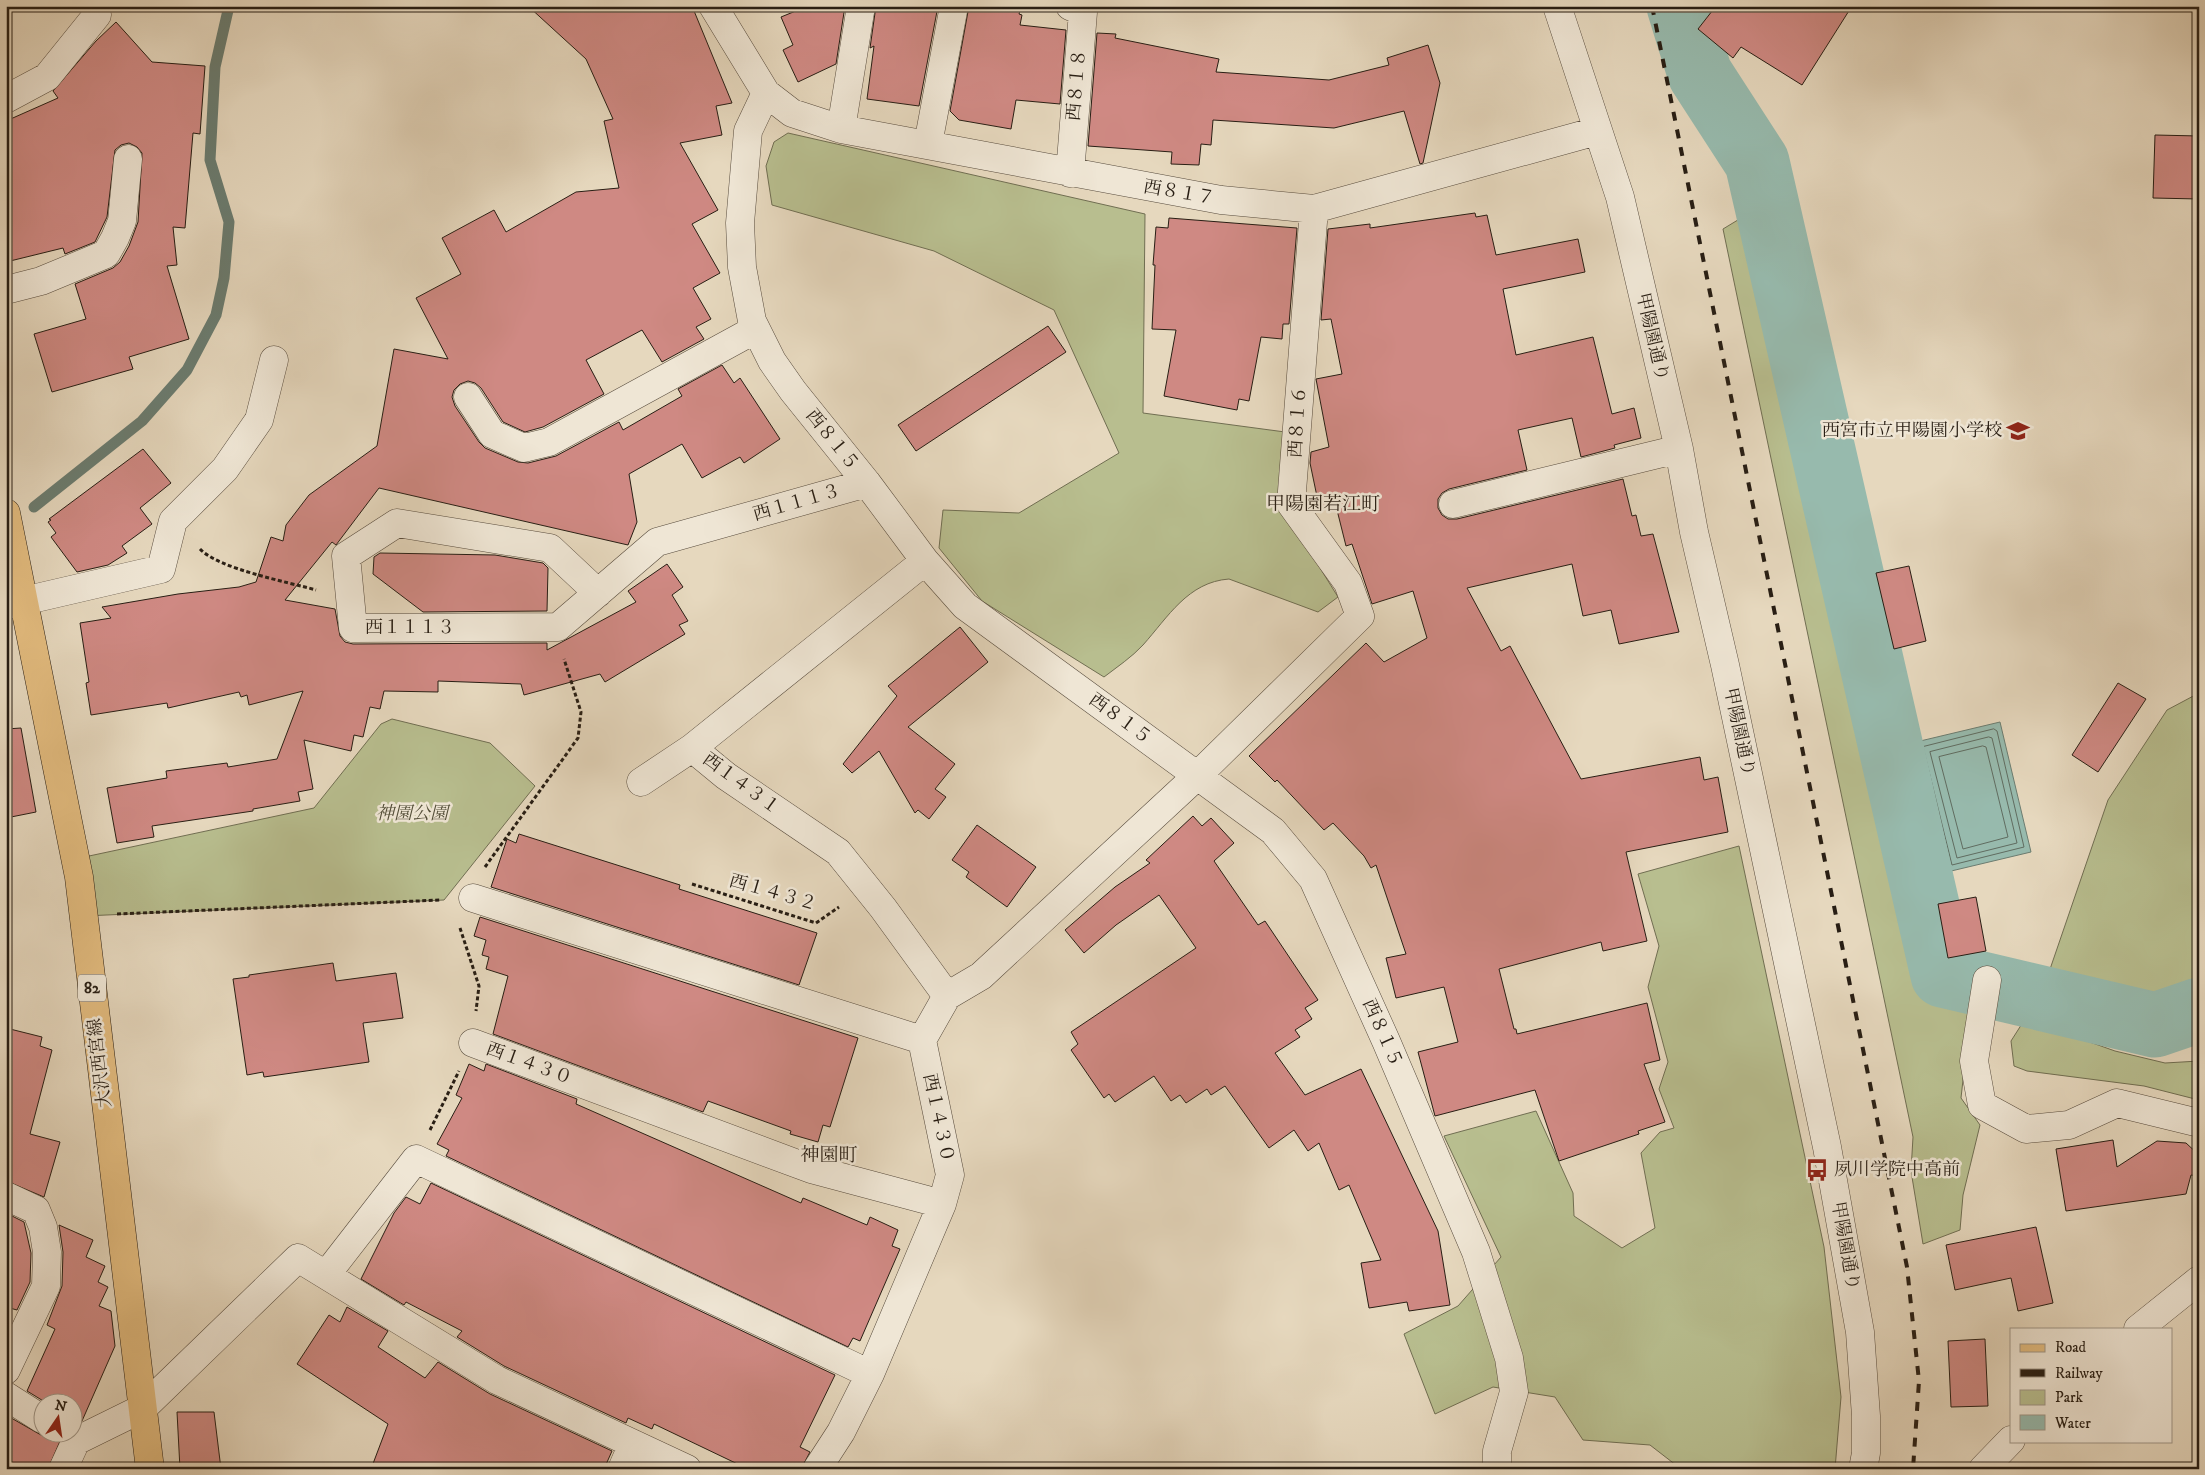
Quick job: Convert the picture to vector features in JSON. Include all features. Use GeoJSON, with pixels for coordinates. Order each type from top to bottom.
{"type":"FeatureCollection","features":[{"type":"Feature","properties":{"kind":"main road","name":"大沢西宮線"},"geometry":{"type":"LineString","coordinates":[[6,513],[15,603],[79,877],[150,1469]]}},
{"type":"Feature","properties":{"kind":"street"},"geometry":{"type":"LineString","coordinates":[[713,6],[766,93]]}},
{"type":"Feature","properties":{"kind":"street"},"geometry":{"type":"LineString","coordinates":[[841,129],[861,6]]}},
{"type":"Feature","properties":{"kind":"street"},"geometry":{"type":"LineString","coordinates":[[928,144],[954,6]]}},
{"type":"Feature","properties":{"kind":"street","name":"西８１８"},"geometry":{"type":"LineString","coordinates":[[1070,6],[1083,12],[1070,173]]}},
{"type":"Feature","properties":{"kind":"street","name":"甲陽園通り"},"geometry":{"type":"LineString","coordinates":[[1557,6],[1620,197],[1679,448],[1694,532],[1725,665],[1827,1147],[1860,1332],[1866,1416],[1866,1453],[1863,1469]]}},
{"type":"Feature","properties":{"kind":"street"},"geometry":{"type":"LineString","coordinates":[[6,99],[47,77],[96,15]]}},
{"type":"Feature","properties":{"kind":"street","name":"西８１７"},"geometry":{"type":"LineString","coordinates":[[766,93],[792,113],[841,129],[1221,200],[1265,206],[1314,209],[1597,130]]}},
{"type":"Feature","properties":{"kind":"street","name":"西８１５"},"geometry":{"type":"LineString","coordinates":[[766,93],[748,131],[740,223],[742,267],[752,321],[772,361],[793,391],[867,483],[925,561],[965,606],[1273,831],[1313,879],[1390,1051],[1476,1252],[1509,1358],[1514,1392],[1497,1451],[1497,1469]]}},
{"type":"Feature","properties":{"kind":"street"},"geometry":{"type":"LineString","coordinates":[[6,290],[41,281],[106,254],[122,221],[128,159]]}},
{"type":"Feature","properties":{"kind":"street","name":"西８１６"},"geometry":{"type":"LineString","coordinates":[[1198,775],[1360,616],[1348,583],[1291,504],[1314,209]]}},
{"type":"Feature","properties":{"kind":"street"},"geometry":{"type":"LineString","coordinates":[[468,397],[492,434],[524,448],[549,442],[756,329]]}},
{"type":"Feature","properties":{"kind":"street"},"geometry":{"type":"LineString","coordinates":[[15,603],[161,569],[173,521],[225,469],[259,420],[274,360]]}},
{"type":"Feature","properties":{"kind":"street"},"geometry":{"type":"LineString","coordinates":[[1453,504],[1679,448]]}},
{"type":"Feature","properties":{"kind":"street","name":"西１１１３"},"geometry":{"type":"LineString","coordinates":[[598,593],[550,548],[397,523],[346,556],[353,628],[558,627],[598,593],[657,542],[867,483]]}},
{"type":"Feature","properties":{"kind":"street","name":"西１４３１"},"geometry":{"type":"LineString","coordinates":[[925,561],[692,748],[726,776],[838,852],[947,996]]}},
{"type":"Feature","properties":{"kind":"street"},"geometry":{"type":"LineString","coordinates":[[641,782],[692,748]]}},
{"type":"Feature","properties":{"kind":"street"},"geometry":{"type":"LineString","coordinates":[[473,898],[922,1040],[947,996],[981,976],[1198,775]]}},
{"type":"Feature","properties":{"kind":"street"},"geometry":{"type":"LineString","coordinates":[[1987,980],[1974,1060],[1982,1105],[2026,1130],[2069,1124],[2118,1103],[2199,1123]]}},
{"type":"Feature","properties":{"kind":"street","name":"西１４３０"},"geometry":{"type":"LineString","coordinates":[[473,1043],[810,1169],[942,1204],[950,1174],[922,1040]]}},
{"type":"Feature","properties":{"kind":"street"},"geometry":{"type":"LineString","coordinates":[[326,1274],[416,1158],[870,1374]]}},
{"type":"Feature","properties":{"kind":"street"},"geometry":{"type":"LineString","coordinates":[[6,1196],[36,1210],[43,1227],[47,1252],[46,1286],[16,1327],[6,1370]]}},
{"type":"Feature","properties":{"kind":"street"},"geometry":{"type":"LineString","coordinates":[[817,1469],[841,1432],[870,1374],[942,1204]]}},
{"type":"Feature","properties":{"kind":"street"},"geometry":{"type":"LineString","coordinates":[[82,1432],[142,1408],[298,1258],[497,1380],[686,1469]]}},
{"type":"Feature","properties":{"kind":"street"},"geometry":{"type":"LineString","coordinates":[[2139,1328],[2199,1280]]}},
{"type":"Feature","properties":{"kind":"street"},"geometry":{"type":"LineString","coordinates":[[6,1396],[32,1413]]}},
{"type":"Feature","properties":{"kind":"street"},"geometry":{"type":"LineString","coordinates":[[63,1469],[69,1442]]}},
{"type":"Feature","properties":{"kind":"street"},"geometry":{"type":"LineString","coordinates":[[622,1469],[633,1444]]}},
{"type":"Feature","properties":{"kind":"path"},"geometry":{"type":"LineString","coordinates":[[184,510],[191,534],[201,551],[261,576],[350,599]]}},
{"type":"Feature","properties":{"kind":"path"},"geometry":{"type":"LineString","coordinates":[[416,1158],[473,1043],[479,986],[457,916],[473,898],[487,861],[578,738],[581,712],[558,641],[558,627]]}},
{"type":"Feature","properties":{"kind":"path","name":"西１４３２"},"geometry":{"type":"LineString","coordinates":[[692,884],[816,923],[866,888]]}},
{"type":"Feature","properties":{"kind":"path"},"geometry":{"type":"LineString","coordinates":[[84,916],[473,898]]}},
{"type":"Feature","properties":{"kind":"green space"},"geometry":{"type":"Polygon","coordinates":[[[788,133],[1145,214],[1143,413],[1285,432],[1281,505],[1338,597],[1318,612],[1229,579],[1215,582],[1190,594],[1170,613],[1139,649],[1104,677],[982,601],[939,548],[943,510],[1019,513],[1119,453],[1054,310],[934,251],[772,205],[766,166],[774,142],[788,133]]]}},
{"type":"Feature","properties":{"kind":"green space"},"geometry":{"type":"Polygon","coordinates":[[[1761,134],[1775,146],[1946,966],[1975,970],[1961,1098],[1980,1125],[1963,1195],[1960,1230],[1923,1244],[1911,1171],[1913,1137],[1723,229],[1751,212],[1745,173],[1713,150],[1723,136],[1761,134]]]}},
{"type":"Feature","properties":{"kind":"green space"},"geometry":{"type":"Polygon","coordinates":[[[2199,693],[2199,989],[2174,996],[2048,975],[2108,800],[2167,710],[2199,693]]]}},
{"type":"Feature","properties":{"kind":"green space","name":"神園公園"},"geometry":{"type":"Polygon","coordinates":[[[392,719],[490,743],[535,786],[444,900],[84,916],[75,859],[314,808],[381,724],[392,719]]]}},
{"type":"Feature","properties":{"kind":"green space"},"geometry":{"type":"Polygon","coordinates":[[[1739,846],[1824,1247],[1841,1397],[1835,1469],[1681,1469],[1650,1445],[1583,1440],[1555,1397],[1493,1387],[1435,1414],[1404,1334],[1458,1306],[1501,1257],[1444,1136],[1536,1111],[1573,1193],[1574,1216],[1622,1248],[1655,1228],[1641,1153],[1660,1132],[1674,1128],[1659,1089],[1668,1062],[1648,987],[1659,946],[1638,874],[1739,846]]]}},
{"type":"Feature","properties":{"kind":"green space"},"geometry":{"type":"Polygon","coordinates":[[[2025,1019],[2115,1051],[2165,1063],[2199,1061],[2199,1100],[2144,1086],[2027,1071],[2014,1066],[2011,1041],[2025,1019]]]}},
{"type":"Feature","properties":{"kind":"water"},"geometry":{"type":"Polygon","coordinates":[[[2000,722],[2031,852],[1947,872],[1916,742],[2000,722]]]}},
{"type":"Feature","properties":{"kind":"building"},"geometry":{"type":"Polygon","coordinates":[[[528,6],[692,6],[732,103],[716,106],[722,135],[680,143],[718,210],[692,224],[720,273],[693,288],[711,319],[696,327],[704,339],[662,362],[642,330],[586,360],[604,394],[543,427],[525,432],[503,422],[481,388],[475,383],[468,381],[460,384],[454,390],[452,397],[455,406],[485,448],[518,462],[528,463],[556,456],[619,422],[623,430],[682,396],[678,389],[722,365],[734,383],[740,378],[780,439],[744,463],[740,457],[702,478],[682,444],[629,474],[637,522],[628,545],[379,488],[336,545],[332,542],[285,600],[335,609],[340,636],[345,642],[353,644],[547,643],[547,650],[636,602],[628,591],[667,564],[683,587],[672,595],[688,621],[679,625],[685,634],[605,682],[600,674],[524,695],[521,684],[438,681],[438,692],[384,691],[380,709],[370,707],[363,737],[354,735],[351,751],[304,740],[313,789],[298,792],[300,801],[253,809],[253,811],[152,826],[154,837],[117,843],[107,788],[167,778],[166,771],[227,763],[228,767],[277,759],[303,691],[249,705],[247,695],[241,697],[239,692],[168,708],[167,703],[91,715],[86,683],[89,682],[80,623],[111,618],[102,607],[178,594],[239,587],[256,582],[271,537],[283,541],[286,525],[309,495],[377,446],[394,349],[448,359],[416,298],[461,274],[442,238],[494,210],[506,232],[576,192],[619,188],[604,121],[613,119],[586,59],[528,6]]]}},
{"type":"Feature","properties":{"kind":"building"},"geometry":{"type":"Polygon","coordinates":[[[808,6],[845,6],[836,64],[798,82],[783,50],[793,45],[781,17],[808,6]]]}},
{"type":"Feature","properties":{"kind":"building"},"geometry":{"type":"Polygon","coordinates":[[[876,6],[938,6],[919,106],[867,99],[874,46],[870,48],[876,6]]]}},
{"type":"Feature","properties":{"kind":"building"},"geometry":{"type":"Polygon","coordinates":[[[969,6],[1004,6],[1020,11],[1019,14],[1022,15],[1020,25],[1066,30],[1060,104],[1016,100],[1011,129],[959,120],[950,111],[969,6]]]}},
{"type":"Feature","properties":{"kind":"building"},"geometry":{"type":"Polygon","coordinates":[[[1716,6],[1852,6],[1802,85],[1741,47],[1733,58],[1698,29],[1716,6]]]}},
{"type":"Feature","properties":{"kind":"building"},"geometry":{"type":"Polygon","coordinates":[[[116,22],[152,62],[205,66],[200,134],[193,133],[185,228],[173,227],[177,265],[167,266],[189,339],[129,357],[133,369],[52,392],[34,334],[86,319],[75,284],[113,268],[120,262],[129,246],[138,222],[142,153],[137,147],[129,143],[121,145],[115,150],[107,217],[95,242],[65,254],[63,248],[6,262],[6,121],[58,98],[53,91],[96,41],[116,22]]]}},
{"type":"Feature","properties":{"kind":"building"},"geometry":{"type":"Polygon","coordinates":[[[1097,33],[1116,34],[1115,38],[1219,59],[1216,72],[1329,80],[1389,65],[1387,58],[1428,45],[1440,83],[1423,163],[1420,164],[1404,111],[1334,128],[1213,120],[1211,145],[1201,144],[1199,165],[1171,164],[1172,152],[1088,146],[1097,33]]]}},
{"type":"Feature","properties":{"kind":"building"},"geometry":{"type":"Polygon","coordinates":[[[2155,135],[2199,136],[2199,199],[2153,198],[2155,135]]]}},
{"type":"Feature","properties":{"kind":"building"},"geometry":{"type":"Polygon","coordinates":[[[1475,213],[1476,217],[1487,215],[1496,255],[1578,239],[1585,272],[1503,289],[1516,355],[1593,337],[1612,414],[1634,408],[1641,438],[1614,445],[1615,448],[1581,457],[1572,418],[1518,430],[1527,470],[1449,489],[1442,493],[1438,499],[1438,508],[1442,515],[1448,519],[1457,519],[1623,479],[1632,516],[1636,515],[1641,536],[1653,534],[1679,632],[1619,644],[1611,610],[1583,616],[1572,564],[1467,588],[1501,651],[1510,646],[1581,779],[1700,757],[1704,780],[1718,777],[1728,832],[1626,852],[1647,941],[1603,951],[1601,942],[1499,969],[1514,1029],[1516,1029],[1517,1034],[1647,1003],[1660,1060],[1644,1064],[1665,1122],[1638,1131],[1639,1134],[1559,1161],[1535,1090],[1435,1116],[1418,1052],[1458,1042],[1444,987],[1396,998],[1386,958],[1406,954],[1376,865],[1371,868],[1364,856],[1333,823],[1324,830],[1277,780],[1275,782],[1249,756],[1366,643],[1384,662],[1427,638],[1413,591],[1372,604],[1352,544],[1346,546],[1336,506],[1320,511],[1310,463],[1311,452],[1329,447],[1316,379],[1342,374],[1331,319],[1321,320],[1328,229],[1370,224],[1370,228],[1475,213]]]}},
{"type":"Feature","properties":{"kind":"building"},"geometry":{"type":"Polygon","coordinates":[[[1169,218],[1297,228],[1289,324],[1283,324],[1282,339],[1261,337],[1249,401],[1239,399],[1237,410],[1164,396],[1176,330],[1152,329],[1155,265],[1153,265],[1156,227],[1168,228],[1169,218]]]}},
{"type":"Feature","properties":{"kind":"building"},"geometry":{"type":"Polygon","coordinates":[[[1048,326],[1066,352],[916,451],[898,425],[1048,326]]]}},
{"type":"Feature","properties":{"kind":"building"},"geometry":{"type":"Polygon","coordinates":[[[143,449],[171,483],[140,508],[152,524],[122,546],[127,553],[108,565],[77,572],[51,537],[56,533],[48,522],[51,520],[49,519],[143,449]]]}},
{"type":"Feature","properties":{"kind":"building"},"geometry":{"type":"Polygon","coordinates":[[[380,553],[495,555],[543,563],[548,568],[547,611],[423,612],[373,574],[374,557],[380,553]]]}},
{"type":"Feature","properties":{"kind":"building"},"geometry":{"type":"Polygon","coordinates":[[[1909,566],[1926,641],[1894,649],[1876,573],[1909,566]]]}},
{"type":"Feature","properties":{"kind":"building"},"geometry":{"type":"Polygon","coordinates":[[[960,627],[988,662],[908,727],[955,764],[935,789],[946,797],[929,819],[918,810],[915,813],[879,751],[852,773],[843,764],[897,696],[888,686],[960,627]]]}},
{"type":"Feature","properties":{"kind":"building"},"geometry":{"type":"Polygon","coordinates":[[[2118,683],[2146,699],[2098,772],[2072,755],[2118,683]]]}},
{"type":"Feature","properties":{"kind":"building"},"geometry":{"type":"Polygon","coordinates":[[[21,728],[36,812],[6,818],[6,729],[21,728]]]}},
{"type":"Feature","properties":{"kind":"building"},"geometry":{"type":"Polygon","coordinates":[[[1193,816],[1202,826],[1211,818],[1234,843],[1214,861],[1258,925],[1265,921],[1318,1000],[1305,1008],[1312,1019],[1295,1030],[1300,1037],[1275,1053],[1305,1095],[1361,1069],[1438,1231],[1450,1305],[1409,1311],[1407,1302],[1369,1308],[1361,1263],[1381,1260],[1349,1185],[1339,1190],[1319,1143],[1308,1151],[1294,1130],[1269,1148],[1225,1086],[1211,1095],[1207,1089],[1186,1103],[1180,1095],[1171,1101],[1154,1076],[1115,1102],[1109,1094],[1104,1098],[1071,1050],[1078,1044],[1071,1032],[1196,948],[1159,895],[1116,925],[1084,953],[1065,930],[1115,887],[1150,863],[1146,860],[1193,816]]]}},
{"type":"Feature","properties":{"kind":"building"},"geometry":{"type":"Polygon","coordinates":[[[977,825],[1036,867],[1007,907],[966,877],[969,872],[952,860],[977,825]]]}},
{"type":"Feature","properties":{"kind":"building"},"geometry":{"type":"Polygon","coordinates":[[[519,834],[680,885],[679,889],[817,933],[799,985],[491,887],[507,839],[516,843],[519,834]]]}},
{"type":"Feature","properties":{"kind":"building"},"geometry":{"type":"Polygon","coordinates":[[[1976,897],[1986,951],[1948,958],[1938,904],[1976,897]]]}},
{"type":"Feature","properties":{"kind":"building"},"geometry":{"type":"Polygon","coordinates":[[[480,917],[858,1038],[830,1127],[823,1125],[818,1142],[790,1134],[791,1131],[708,1101],[703,1112],[493,1034],[508,976],[486,969],[489,957],[482,955],[486,940],[474,936],[480,917]]]}},
{"type":"Feature","properties":{"kind":"building"},"geometry":{"type":"Polygon","coordinates":[[[333,963],[336,981],[396,973],[403,1018],[363,1023],[369,1062],[264,1077],[263,1072],[247,1075],[233,979],[333,963]]]}},
{"type":"Feature","properties":{"kind":"building"},"geometry":{"type":"Polygon","coordinates":[[[6,1028],[42,1037],[40,1046],[52,1050],[30,1134],[60,1142],[44,1197],[6,1181],[6,1028]]]}},
{"type":"Feature","properties":{"kind":"building"},"geometry":{"type":"Polygon","coordinates":[[[469,1064],[484,1071],[486,1064],[577,1099],[576,1104],[801,1203],[803,1198],[867,1225],[870,1217],[898,1230],[892,1246],[900,1249],[860,1341],[853,1338],[848,1347],[446,1156],[449,1150],[437,1144],[462,1098],[456,1095],[469,1064]]]}},
{"type":"Feature","properties":{"kind":"building"},"geometry":{"type":"Polygon","coordinates":[[[2113,1140],[2117,1167],[2157,1141],[2186,1143],[2199,1155],[2199,1176],[2191,1175],[2186,1194],[2066,1211],[2056,1149],[2113,1140]]]}},
{"type":"Feature","properties":{"kind":"building"},"geometry":{"type":"Polygon","coordinates":[[[431,1183],[835,1375],[800,1447],[810,1452],[801,1469],[748,1469],[654,1424],[652,1429],[628,1418],[626,1423],[504,1366],[457,1337],[462,1331],[406,1302],[404,1305],[361,1279],[394,1213],[406,1197],[420,1204],[431,1183]]]}},
{"type":"Feature","properties":{"kind":"building"},"geometry":{"type":"Polygon","coordinates":[[[6,1213],[24,1222],[31,1253],[30,1282],[17,1310],[6,1307],[6,1213]]]}},
{"type":"Feature","properties":{"kind":"building"},"geometry":{"type":"Polygon","coordinates":[[[59,1225],[93,1240],[86,1257],[105,1266],[98,1282],[108,1287],[99,1306],[111,1311],[115,1346],[82,1421],[82,1392],[32,1392],[32,1394],[27,1391],[55,1329],[47,1325],[62,1286],[63,1252],[59,1225]]]}},
{"type":"Feature","properties":{"kind":"building"},"geometry":{"type":"Polygon","coordinates":[[[2036,1227],[2053,1303],[2018,1311],[2011,1278],[1955,1290],[1946,1245],[2036,1227]]]}},
{"type":"Feature","properties":{"kind":"building"},"geometry":{"type":"Polygon","coordinates":[[[347,1307],[388,1331],[378,1347],[425,1378],[438,1362],[490,1394],[612,1451],[604,1469],[371,1469],[388,1424],[297,1364],[329,1315],[340,1322],[347,1307]]]}},
{"type":"Feature","properties":{"kind":"building"},"geometry":{"type":"Polygon","coordinates":[[[1985,1339],[1988,1406],[1951,1407],[1948,1341],[1985,1339]]]}},
{"type":"Feature","properties":{"kind":"building"},"geometry":{"type":"Polygon","coordinates":[[[177,1412],[214,1412],[221,1469],[180,1469],[177,1412]]]}},
{"type":"Feature","properties":{"kind":"building"},"geometry":{"type":"Polygon","coordinates":[[[6,1415],[32,1430],[32,1442],[60,1442],[48,1469],[6,1469],[6,1415]]]}},
{"type":"Feature","properties":{"kind":"waterway"},"geometry":{"type":"LineString","coordinates":[[34,507],[142,421],[187,370],[216,315],[224,278],[229,222],[210,160],[215,67],[229,6]]}},
{"type":"Feature","properties":{"kind":"waterway"},"geometry":{"type":"LineString","coordinates":[[1679,6],[1700,74],[1757,162],[1943,975],[2155,1025],[2199,1010]]}},
{"type":"Feature","properties":{"kind":"railway"},"geometry":{"type":"LineString","coordinates":[[1652,6],[1907,1267],[1919,1381],[1913,1469]]}},
{"type":"Feature","properties":{"kind":"place","name":"西宮市立甲陽園小学校"},"geometry":{"type":"Point","coordinates":[2018,431]}},
{"type":"Feature","properties":{"kind":"place","name":"夙川学院中高前"},"geometry":{"type":"Point","coordinates":[1817,1170]}},
{"type":"Feature","properties":{"kind":"district","name":"甲陽園若江町"},"geometry":{"type":"Point","coordinates":[1323,504]}},
{"type":"Feature","properties":{"kind":"district","name":"神園町"},"geometry":{"type":"Point","coordinates":[829,1155]}}]}
